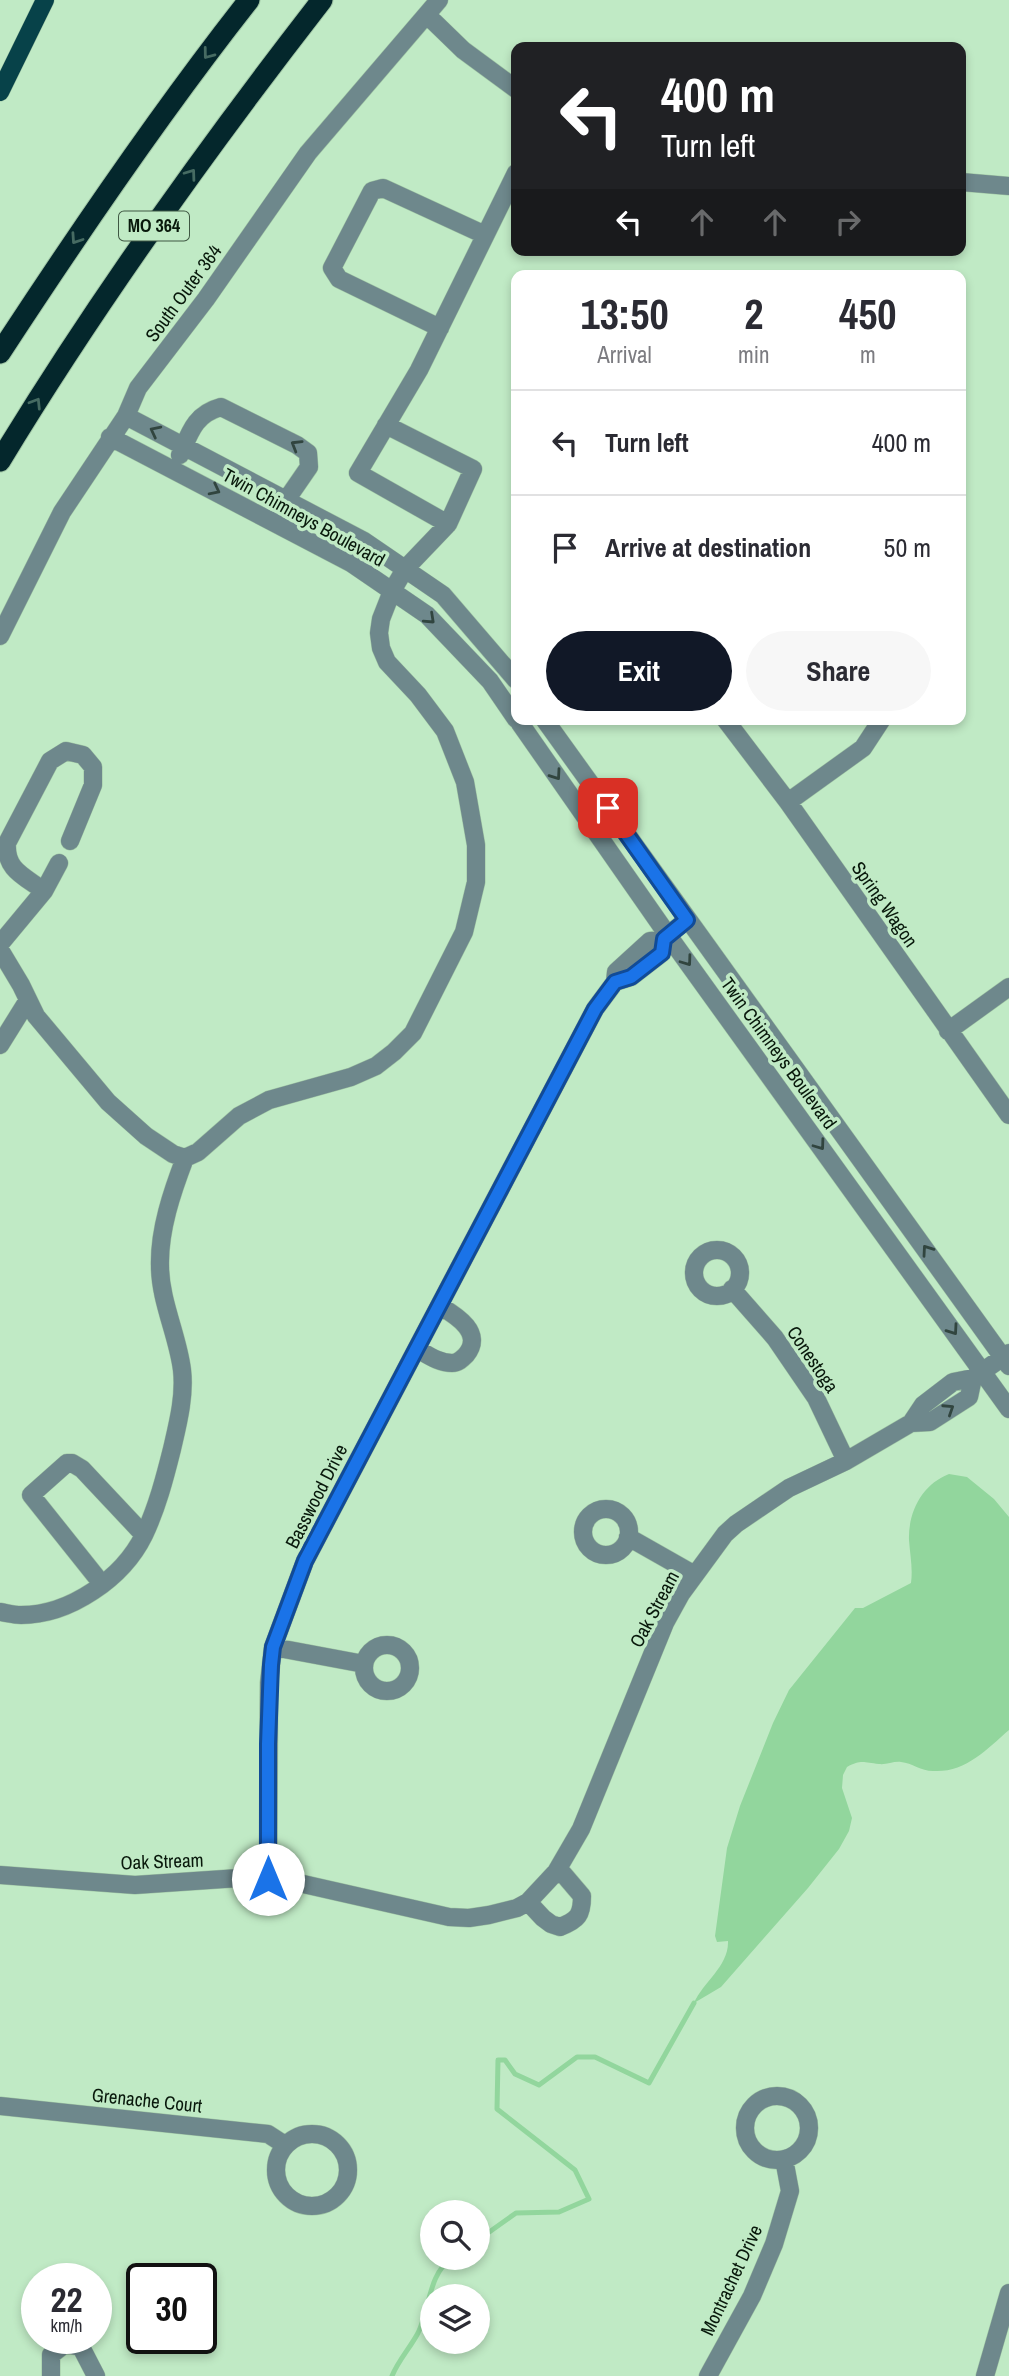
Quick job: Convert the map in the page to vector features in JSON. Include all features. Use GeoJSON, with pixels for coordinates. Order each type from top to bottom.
{"type":"FeatureCollection","features":[{"type":"Feature","properties":{"kind":"highway","name":"MO 364"},"geometry":{"type":"LineString","coordinates":[[0,353],[117,179],[249,0]]}},
{"type":"Feature","properties":{"kind":"highway","name":"MO 364"},"geometry":{"type":"LineString","coordinates":[[0,461],[151,230],[246,97],[322,0]]}},
{"type":"Feature","properties":{"kind":"main road"},"geometry":{"type":"LineString","coordinates":[[0,92],[45,0]]}},
{"type":"Feature","properties":{"kind":"street","name":"South Outer 364"},"geometry":{"type":"LineString","coordinates":[[0,636],[62,512],[126,415],[138,388],[206,299],[308,153],[439,0]]}},
{"type":"Feature","properties":{"kind":"street"},"geometry":{"type":"LineString","coordinates":[[427,15],[463,50],[511,85]]}},
{"type":"Feature","properties":{"kind":"street"},"geometry":{"type":"LineString","coordinates":[[966,182],[1009,186]]}},
{"type":"Feature","properties":{"kind":"street"},"geometry":{"type":"LineString","coordinates":[[449,524],[358,473],[419,370],[511,183]]}},
{"type":"Feature","properties":{"kind":"street"},"geometry":{"type":"LineString","coordinates":[[440,328],[339,279],[332,268],[372,191],[383,188],[485,235]]}},
{"type":"Feature","properties":{"kind":"street"},"geometry":{"type":"LineString","coordinates":[[174,470],[197,420],[206,411],[220,407],[297,445],[308,453],[309,467],[274,521]]}},
{"type":"Feature","properties":{"kind":"street","name":"Twin Chimneys Boulevard"},"geometry":{"type":"LineString","coordinates":[[126,415],[364,541],[443,596],[511,663]]}},
{"type":"Feature","properties":{"kind":"street"},"geometry":{"type":"LineString","coordinates":[[0,1612],[21,1615],[62,1607],[82,1598],[122,1568],[144,1535],[165,1478],[181,1408],[182,1371],[160,1267],[164,1229],[174,1185],[185,1158],[198,1152],[239,1116],[269,1100],[352,1077],[376,1066],[394,1052],[413,1033],[464,932],[477,882],[475,845],[465,782],[445,731],[418,695],[387,662],[379,633],[381,619],[392,591],[405,569],[449,524],[473,469],[386,425]]}},
{"type":"Feature","properties":{"kind":"street","name":"Twin Chimneys Boulevard"},"geometry":{"type":"LineString","coordinates":[[110,437],[351,563],[426,615],[490,681],[511,711]]}},
{"type":"Feature","properties":{"kind":"street"},"geometry":{"type":"LineString","coordinates":[[490,681],[511,668]]}},
{"type":"Feature","properties":{"kind":"street","name":"Twin Chimneys Boulevard"},"geometry":{"type":"LineString","coordinates":[[521,725],[666,936],[978,1375],[1009,1409]]}},
{"type":"Feature","properties":{"kind":"street","name":"Twin Chimneys Boulevard"},"geometry":{"type":"LineString","coordinates":[[548,725],[687,920],[1008,1354]]}},
{"type":"Feature","properties":{"kind":"street","name":"Spring Wagon"},"geometry":{"type":"LineString","coordinates":[[730,725],[788,803],[1009,1115]]}},
{"type":"Feature","properties":{"kind":"street"},"geometry":{"type":"LineString","coordinates":[[788,803],[863,748],[878,725]]}},
{"type":"Feature","properties":{"kind":"street"},"geometry":{"type":"LineString","coordinates":[[44,891],[13,868],[6,857],[8,843],[50,761],[66,751],[83,755],[93,767],[93,785],[70,841]]}},
{"type":"Feature","properties":{"kind":"street"},"geometry":{"type":"LineString","coordinates":[[0,944],[44,891],[59,863]]}},
{"type":"Feature","properties":{"kind":"street","name":"Basswood Drive"},"geometry":{"type":"LineString","coordinates":[[268,1879],[269,1683],[273,1647],[305,1561],[595,1009],[615,982],[616,972],[650,942],[666,936],[687,920]]}},
{"type":"Feature","properties":{"kind":"street"},"geometry":{"type":"LineString","coordinates":[[0,950],[36,1016],[108,1102],[146,1136],[173,1154],[185,1158]]}},
{"type":"Feature","properties":{"kind":"street"},"geometry":{"type":"LineString","coordinates":[[948,1031],[1009,987]]}},
{"type":"Feature","properties":{"kind":"street"},"geometry":{"type":"LineString","coordinates":[[0,1045],[28,1000]]}},
{"type":"Feature","properties":{"kind":"street","name":"Conestoga"},"geometry":{"type":"LineString","coordinates":[[732,1289],[775,1338],[816,1398],[846,1461]]}},
{"type":"Feature","properties":{"kind":"street"},"geometry":{"type":"LineString","coordinates":[[417,1349],[437,1360],[453,1363],[460,1361],[470,1348],[471,1334],[467,1327],[458,1317],[440,1306]]}},
{"type":"Feature","properties":{"kind":"street","name":"Oak Stream"},"geometry":{"type":"LineString","coordinates":[[0,1875],[135,1885],[268,1879],[290,1881],[449,1917],[489,1916],[517,1908],[528,1902],[559,1869],[581,1829],[665,1623],[681,1594],[725,1534],[789,1488],[846,1461],[911,1423],[930,1422],[969,1397],[978,1375],[1008,1354]]}},
{"type":"Feature","properties":{"kind":"street"},"geometry":{"type":"LineString","coordinates":[[102,1584],[31,1495],[66,1463],[72,1463],[82,1469],[144,1535]]}},
{"type":"Feature","properties":{"kind":"street"},"geometry":{"type":"LineString","coordinates":[[628,1537],[695,1575]]}},
{"type":"Feature","properties":{"kind":"street"},"geometry":{"type":"LineString","coordinates":[[273,1647],[364,1664]]}},
{"type":"Feature","properties":{"kind":"street"},"geometry":{"type":"LineString","coordinates":[[528,1902],[551,1924],[560,1927],[578,1919],[582,1911],[582,1896],[559,1869]]}},
{"type":"Feature","properties":{"kind":"street","name":"Grenache Court"},"geometry":{"type":"LineString","coordinates":[[0,2106],[268,2134],[285,2145]]}},
{"type":"Feature","properties":{"kind":"street"},"geometry":{"type":"LineString","coordinates":[[306,2134],[317,2134],[338,2144],[344,2154],[347,2178],[334,2198],[312,2206],[289,2198],[277,2178],[276,2166],[285,2145],[306,2134]]}},
{"type":"Feature","properties":{"kind":"street","name":"Montrachet Drive"},"geometry":{"type":"LineString","coordinates":[[708,2376],[752,2296],[774,2244],[790,2191],[784,2159]]}},
{"type":"Feature","properties":{"kind":"street"},"geometry":{"type":"LineString","coordinates":[[985,2376],[1009,2293]]}},
{"type":"Feature","properties":{"kind":"street"},"geometry":{"type":"LineString","coordinates":[[51,2376],[51,2355],[65,2344],[81,2347],[96,2376]]}},
{"type":"Feature","properties":{"kind":"shaded area"},"geometry":{"type":"Polygon","coordinates":[[[949,1474],[967,1477],[994,1499],[1009,1517],[1009,1730],[974,1759],[945,1771],[929,1771],[898,1762],[860,1762],[847,1767],[842,1788],[852,1818],[849,1831],[839,1849],[721,1987],[694,2003],[720,1966],[727,1950],[728,1941],[717,1942],[715,1936],[727,1848],[740,1806],[773,1723],[789,1690],[855,1608],[863,1608],[911,1583],[909,1529],[914,1509],[932,1484],[949,1474]]]}},
{"type":"Feature","properties":{"kind":"waterway"},"geometry":{"type":"LineString","coordinates":[[490,2231],[516,2213],[559,2212],[589,2199],[575,2170],[497,2109],[498,2060],[505,2060],[515,2074],[539,2085],[577,2057],[595,2057],[649,2083],[694,2003]]}},
{"type":"Feature","properties":{"kind":"waterway"},"geometry":{"type":"LineString","coordinates":[[392,2376],[418,2333],[440,2270]]}},
{"type":"Feature","properties":{"kind":"route"},"geometry":{"type":"LineString","coordinates":[[268,1879],[269,1683],[273,1647],[305,1561],[595,1009],[615,982],[631,977],[662,953],[667,934],[687,920],[608,808]]}}]}
